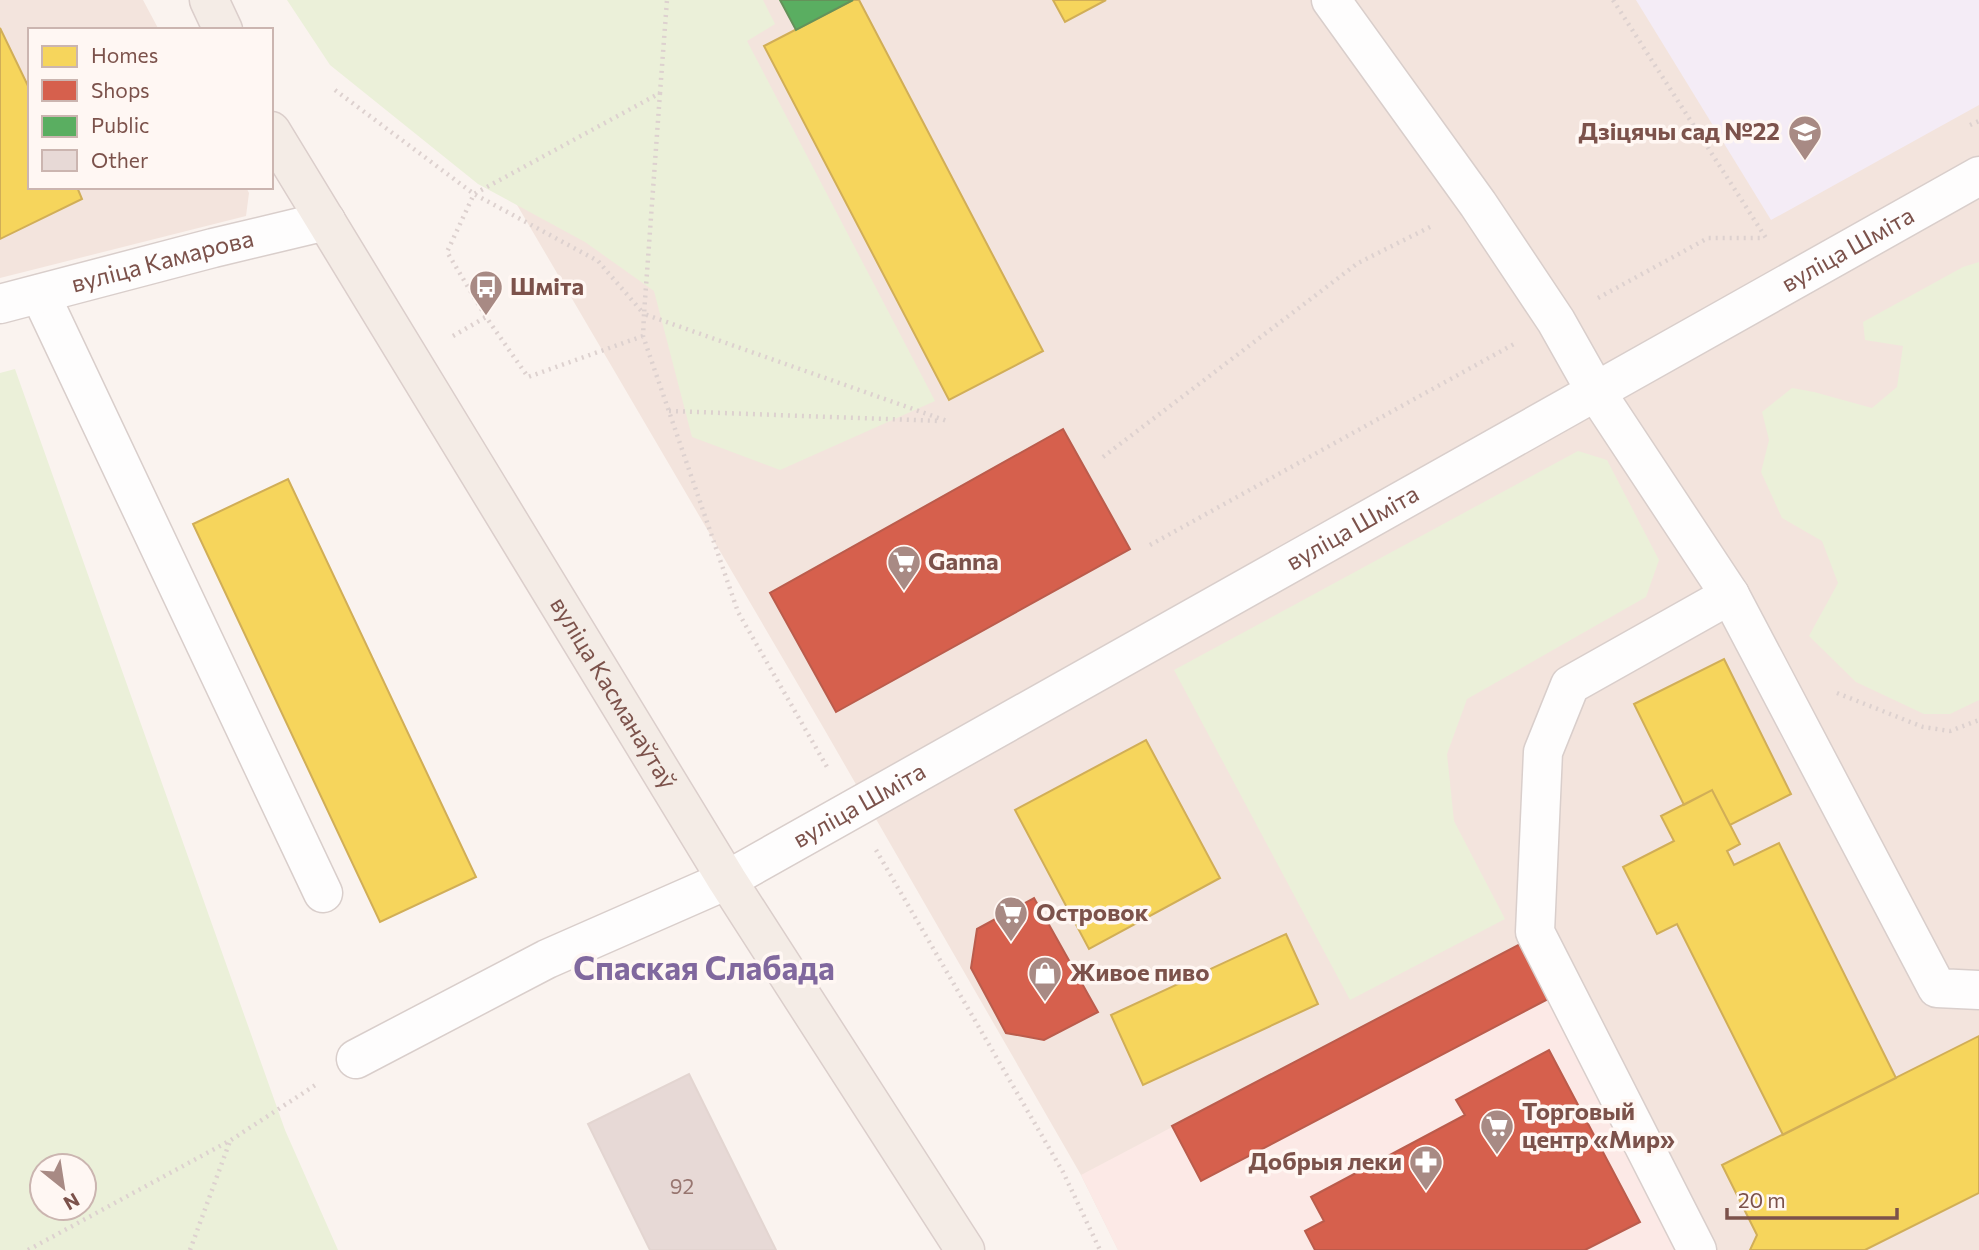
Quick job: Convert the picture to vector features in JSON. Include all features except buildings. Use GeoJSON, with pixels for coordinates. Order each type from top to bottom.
{"type":"FeatureCollection","features":[{"type":"Feature","properties":{"kind":"main road"},"geometry":{"type":"LineString","coordinates":[[209,0],[222,28]]}},
{"type":"Feature","properties":{"kind":"main road","name":"вуліца Касманаўтаў"},"geometry":{"type":"LineString","coordinates":[[273,134],[727,880],[965,1250]]}},
{"type":"Feature","properties":{"kind":"street"},"geometry":{"type":"LineString","coordinates":[[1331,0],[1478,204],[1556,321],[1596,392],[1730,595],[1937,988],[1979,990]]}},
{"type":"Feature","properties":{"kind":"street","name":"вуліца Шміта"},"geometry":{"type":"LineString","coordinates":[[356,1059],[547,958],[727,880],[1979,176]]}},
{"type":"Feature","properties":{"kind":"street","name":"вуліца Камарова"},"geometry":{"type":"LineString","coordinates":[[0,304],[327,221]]}},
{"type":"Feature","properties":{"kind":"street"},"geometry":{"type":"LineString","coordinates":[[40,294],[323,893]]}},
{"type":"Feature","properties":{"kind":"street"},"geometry":{"type":"LineString","coordinates":[[1697,1250],[1535,932],[1542,752],[1570,685],[1730,595]]}},
{"type":"Feature","properties":{"kind":"path"},"geometry":{"type":"LineString","coordinates":[[667,0],[643,336],[668,411],[738,612],[1063,1172],[1100,1250]]}},
{"type":"Feature","properties":{"kind":"path"},"geometry":{"type":"LineString","coordinates":[[1613,0],[1766,238]]}},
{"type":"Feature","properties":{"kind":"path"},"geometry":{"type":"LineString","coordinates":[[335,90],[474,194],[598,261],[644,314],[947,421],[668,411]]}},
{"type":"Feature","properties":{"kind":"path"},"geometry":{"type":"LineString","coordinates":[[643,336],[528,377],[486,317],[447,252],[474,194],[660,93]]}},
{"type":"Feature","properties":{"kind":"path"},"geometry":{"type":"LineString","coordinates":[[1103,457],[1358,262],[1478,204]]}},
{"type":"Feature","properties":{"kind":"path"},"geometry":{"type":"LineString","coordinates":[[1763,660],[1923,727],[1950,731],[1979,720]]}},
{"type":"Feature","properties":{"kind":"path"},"geometry":{"type":"LineString","coordinates":[[28,1250],[231,1140],[356,1059]]}},
{"type":"Feature","properties":{"kind":"path"},"geometry":{"type":"LineString","coordinates":[[190,1250],[231,1140]]}},
{"type":"Feature","properties":{"kind":"shaded area"},"geometry":{"type":"Polygon","coordinates":[[[0,0],[143,0],[158,28],[28,28],[28,189],[247,189],[249,193],[246,216],[0,278],[0,0]]]}},
{"type":"Feature","properties":{"kind":"shaded area"},"geometry":{"type":"Polygon","coordinates":[[[397,0],[1979,0],[1979,1250],[1118,1250],[1081,1175],[823,727],[397,0]]]}},
{"type":"Feature","properties":{"kind":"shaded area","name":"Дзіцячы сад №22"},"geometry":{"type":"Polygon","coordinates":[[[1636,0],[1979,0],[1979,105],[1771,220],[1636,0]]]}},
{"type":"Feature","properties":{"kind":"shaded area"},"geometry":{"type":"Polygon","coordinates":[[[1522,943],[1677,1250],[1118,1250],[1081,1175],[1522,943]]]}},
{"type":"Feature","properties":{"kind":"green space"},"geometry":{"type":"Polygon","coordinates":[[[287,0],[763,0],[775,24],[747,41],[935,401],[780,470],[692,437],[654,291],[585,242],[478,184],[330,65],[287,0]]]}},
{"type":"Feature","properties":{"kind":"green space"},"geometry":{"type":"Polygon","coordinates":[[[1979,262],[1979,700],[1950,714],[1924,714],[1856,682],[1809,636],[1838,583],[1822,541],[1782,518],[1761,472],[1769,440],[1762,412],[1792,388],[1872,408],[1897,387],[1903,346],[1865,340],[1863,322],[1963,267],[1979,262]]]}},
{"type":"Feature","properties":{"kind":"green space"},"geometry":{"type":"Polygon","coordinates":[[[15,369],[285,1130],[338,1250],[0,1250],[0,373],[15,369]]]}},
{"type":"Feature","properties":{"kind":"green space"},"geometry":{"type":"Polygon","coordinates":[[[1578,451],[1607,460],[1659,560],[1646,597],[1467,699],[1447,754],[1454,821],[1505,919],[1350,1000],[1174,670],[1578,451]]]}},
{"type":"Feature","properties":{"kind":"place","name":"Дзіцячы сад №22"},"geometry":{"type":"Point","coordinates":[1805,162]}},
{"type":"Feature","properties":{"kind":"place","name":"Шміта"},"geometry":{"type":"Point","coordinates":[486,317]}},
{"type":"Feature","properties":{"kind":"place","name":"Ganna"},"geometry":{"type":"Point","coordinates":[904,592]}},
{"type":"Feature","properties":{"kind":"place","name":"Островок"},"geometry":{"type":"Point","coordinates":[1011,943]}},
{"type":"Feature","properties":{"kind":"place","name":"Живое пиво"},"geometry":{"type":"Point","coordinates":[1045,1003]}},
{"type":"Feature","properties":{"kind":"place","name":"Торговый центр «Мир»"},"geometry":{"type":"Point","coordinates":[1497,1156]}},
{"type":"Feature","properties":{"kind":"place","name":"Добрыя леки"},"geometry":{"type":"Point","coordinates":[1426,1192]}},
{"type":"Feature","properties":{"kind":"district","name":"Спаская Слабада"},"geometry":{"type":"Point","coordinates":[704,969]}}]}
